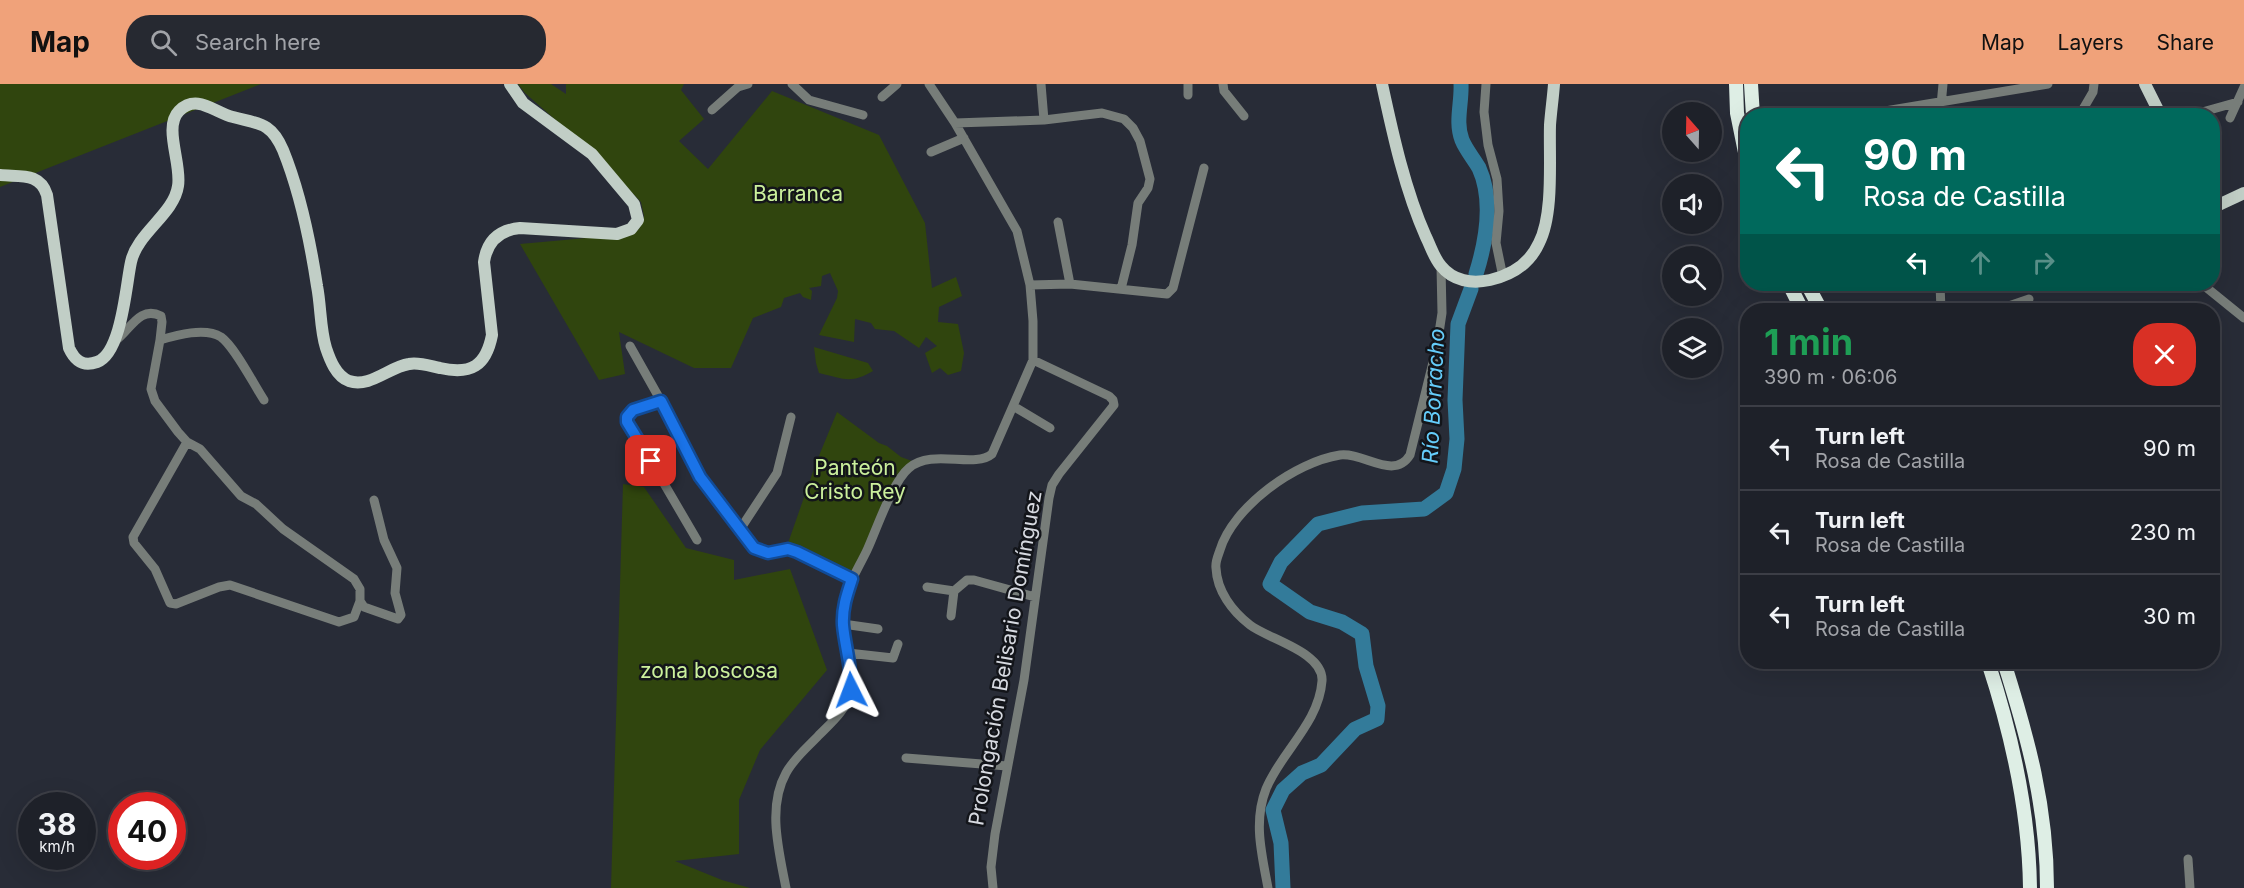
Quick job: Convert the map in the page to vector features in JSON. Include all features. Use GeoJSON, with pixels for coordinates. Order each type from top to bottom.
{"type":"FeatureCollection","features":[{"type":"Feature","properties":{"kind":"highway"},"geometry":{"type":"LineString","coordinates":[[1736,84],[1740,128]]}},
{"type":"Feature","properties":{"kind":"highway"},"geometry":{"type":"LineString","coordinates":[[1751,84],[1752,108]]}},
{"type":"Feature","properties":{"kind":"highway"},"geometry":{"type":"LineString","coordinates":[[1990,669],[2002,703],[2014,755],[2025,816],[2030,888]]}},
{"type":"Feature","properties":{"kind":"highway"},"geometry":{"type":"LineString","coordinates":[[2006,669],[2028,738],[2043,808],[2047,888]]}},
{"type":"Feature","properties":{"kind":"main road"},"geometry":{"type":"LineString","coordinates":[[0,176],[34,178],[43,184],[67,342],[71,354],[83,364],[96,362],[106,356],[121,322],[134,253],[177,190],[179,175],[173,131],[174,118],[181,109],[197,103],[232,117],[260,123],[276,136],[286,158],[309,242],[325,346],[339,374],[349,381],[356,382],[375,378],[408,364],[452,370],[476,366],[488,352],[492,335],[484,262],[485,251],[494,238],[510,229],[520,228],[618,234],[631,229],[638,220],[634,204],[592,154],[524,103],[510,84]]}},
{"type":"Feature","properties":{"kind":"main road"},"geometry":{"type":"LineString","coordinates":[[1382,84],[1415,213],[1441,267],[1461,281],[1484,281],[1503,277],[1522,266],[1540,242],[1547,203],[1554,84]]}},
{"type":"Feature","properties":{"kind":"main road"},"geometry":{"type":"LineString","coordinates":[[2145,84],[2157,108]]}},
{"type":"Feature","properties":{"kind":"main road"},"geometry":{"type":"LineString","coordinates":[[2220,204],[2244,193]]}},
{"type":"Feature","properties":{"kind":"street"},"geometry":{"type":"LineString","coordinates":[[712,110],[738,87],[748,84]]}},
{"type":"Feature","properties":{"kind":"street"},"geometry":{"type":"LineString","coordinates":[[792,84],[809,100],[863,115]]}},
{"type":"Feature","properties":{"kind":"street"},"geometry":{"type":"LineString","coordinates":[[882,97],[897,84]]}},
{"type":"Feature","properties":{"kind":"street"},"geometry":{"type":"LineString","coordinates":[[786,888],[777,832],[776,804],[779,788],[787,771],[847,703],[851,690],[852,672],[843,624],[844,602],[852,579],[908,468],[934,459],[987,458],[996,449],[1033,360],[1030,285],[1017,231],[956,123],[929,84]]}},
{"type":"Feature","properties":{"kind":"street"},"geometry":{"type":"LineString","coordinates":[[1041,84],[1044,120]]}},
{"type":"Feature","properties":{"kind":"street"},"geometry":{"type":"LineString","coordinates":[[1188,84],[1188,95]]}},
{"type":"Feature","properties":{"kind":"street"},"geometry":{"type":"LineString","coordinates":[[1223,84],[1224,91],[1244,116]]}},
{"type":"Feature","properties":{"kind":"street"},"geometry":{"type":"LineString","coordinates":[[1486,84],[1484,112],[1488,145],[1497,179],[1499,211],[1496,243],[1503,277]]}},
{"type":"Feature","properties":{"kind":"street"},"geometry":{"type":"LineString","coordinates":[[1941,108],[1943,84]]}},
{"type":"Feature","properties":{"kind":"street"},"geometry":{"type":"LineString","coordinates":[[1901,108],[2048,84]]}},
{"type":"Feature","properties":{"kind":"street"},"geometry":{"type":"LineString","coordinates":[[2084,108],[2093,92],[2094,84]]}},
{"type":"Feature","properties":{"kind":"street"},"geometry":{"type":"LineString","coordinates":[[2230,118],[2244,87]]}},
{"type":"Feature","properties":{"kind":"street"},"geometry":{"type":"LineString","coordinates":[[2217,108],[2238,102]]}},
{"type":"Feature","properties":{"kind":"street"},"geometry":{"type":"LineString","coordinates":[[956,123],[1044,120],[1090,113],[1112,114],[1124,120],[1140,141],[1150,179],[1148,188],[1138,203],[1132,245],[1121,289]]}},
{"type":"Feature","properties":{"kind":"street"},"geometry":{"type":"LineString","coordinates":[[931,152],[964,138]]}},
{"type":"Feature","properties":{"kind":"street"},"geometry":{"type":"LineString","coordinates":[[1030,285],[1070,284],[1167,294],[1173,288],[1204,168]]}},
{"type":"Feature","properties":{"kind":"street"},"geometry":{"type":"LineString","coordinates":[[1058,222],[1070,284]]}},
{"type":"Feature","properties":{"kind":"street"},"geometry":{"type":"LineString","coordinates":[[1268,888],[1260,847],[1259,826],[1262,805],[1273,776],[1304,729],[1314,709],[1322,679],[1318,666],[1310,657],[1251,626],[1231,606],[1219,586],[1215,566],[1224,538],[1235,519],[1248,504],[1295,472],[1325,459],[1342,455],[1360,457],[1390,467],[1406,462],[1410,455],[1437,346],[1442,313],[1441,267]]}},
{"type":"Feature","properties":{"kind":"street"},"geometry":{"type":"LineString","coordinates":[[2211,291],[2244,318]]}},
{"type":"Feature","properties":{"kind":"street"},"geometry":{"type":"LineString","coordinates":[[2018,303],[2030,299]]}},
{"type":"Feature","properties":{"kind":"street"},"geometry":{"type":"LineString","coordinates":[[112,342],[123,335],[137,318],[150,313],[159,315],[162,319],[160,340],[151,389],[155,401],[187,442],[200,449],[241,496],[256,504],[290,535],[354,579],[360,589],[360,602],[354,617],[339,622],[230,585],[176,604],[170,603],[155,568],[134,543],[133,537],[187,442]]}},
{"type":"Feature","properties":{"kind":"street"},"geometry":{"type":"LineString","coordinates":[[160,340],[177,335],[204,333],[222,338],[264,400]]}},
{"type":"Feature","properties":{"kind":"street"},"geometry":{"type":"LineString","coordinates":[[630,346],[700,477],[754,548],[759,552],[768,553],[788,549],[852,579]]}},
{"type":"Feature","properties":{"kind":"street","name":"Prolongación Belisario Domínguez"},"geometry":{"type":"LineString","coordinates":[[993,888],[991,867],[995,834],[1024,680],[1052,485],[1114,405],[1113,400],[1108,396],[1033,360]]}},
{"type":"Feature","properties":{"kind":"street"},"geometry":{"type":"LineString","coordinates":[[661,401],[629,412],[627,422],[697,540]]}},
{"type":"Feature","properties":{"kind":"street"},"geometry":{"type":"LineString","coordinates":[[1013,406],[1050,428]]}},
{"type":"Feature","properties":{"kind":"street"},"geometry":{"type":"LineString","coordinates":[[739,531],[777,473],[791,417]]}},
{"type":"Feature","properties":{"kind":"street"},"geometry":{"type":"LineString","coordinates":[[360,602],[364,607],[380,611],[393,618],[401,617],[395,593],[397,568],[384,540],[374,500]]}},
{"type":"Feature","properties":{"kind":"street"},"geometry":{"type":"LineString","coordinates":[[951,616],[954,591],[961,584],[974,580],[1035,597]]}},
{"type":"Feature","properties":{"kind":"street"},"geometry":{"type":"LineString","coordinates":[[927,587],[954,591]]}},
{"type":"Feature","properties":{"kind":"street"},"geometry":{"type":"LineString","coordinates":[[843,624],[878,629]]}},
{"type":"Feature","properties":{"kind":"street"},"geometry":{"type":"LineString","coordinates":[[848,653],[893,658],[898,644]]}},
{"type":"Feature","properties":{"kind":"street"},"geometry":{"type":"LineString","coordinates":[[906,758],[1007,765]]}},
{"type":"Feature","properties":{"kind":"street"},"geometry":{"type":"LineString","coordinates":[[2188,859],[2190,888]]}},
{"type":"Feature","properties":{"kind":"green space"},"geometry":{"type":"Polygon","coordinates":[[[0,84],[261,84],[0,187],[0,84]]]}},
{"type":"Feature","properties":{"kind":"green space","name":"Barranca"},"geometry":{"type":"Polygon","coordinates":[[[518,84],[551,84],[566,94],[566,84],[684,84],[681,90],[704,119],[679,141],[708,169],[772,91],[879,135],[925,223],[932,288],[956,277],[962,296],[939,307],[938,322],[958,324],[964,353],[961,371],[948,375],[940,368],[932,373],[925,353],[937,346],[926,337],[919,348],[894,331],[875,329],[871,323],[855,319],[854,342],[819,335],[837,298],[838,291],[830,273],[822,276],[821,286],[809,288],[812,291],[811,300],[800,293],[784,298],[781,307],[753,318],[731,368],[694,368],[619,332],[625,374],[599,380],[520,244],[631,234],[639,229],[644,216],[641,202],[600,159],[525,93],[518,84]]]}},
{"type":"Feature","properties":{"kind":"green space"},"geometry":{"type":"Polygon","coordinates":[[[814,347],[868,363],[873,371],[853,379],[819,373],[814,347]]]}},
{"type":"Feature","properties":{"kind":"green space","name":"Panteón Cristo Rey"},"geometry":{"type":"Polygon","coordinates":[[[837,412],[879,443],[912,461],[852,576],[787,546],[816,463],[837,412]]]}},
{"type":"Feature","properties":{"kind":"green space","name":"zona boscosa"},"geometry":{"type":"Polygon","coordinates":[[[623,484],[644,487],[686,548],[734,560],[734,580],[790,569],[827,670],[760,750],[739,800],[739,854],[675,861],[722,880],[750,888],[611,888],[623,484]]]}},
{"type":"Feature","properties":{"kind":"waterway","name":"Río Borracho"},"geometry":{"type":"LineString","coordinates":[[1461,84],[1460,133],[1479,168],[1486,194],[1487,221],[1476,274]]}},
{"type":"Feature","properties":{"kind":"waterway","name":"Río Borracho"},"geometry":{"type":"LineString","coordinates":[[1283,888],[1281,843],[1273,810],[1283,790],[1302,773],[1321,765],[1355,729],[1377,719],[1378,706],[1366,666],[1362,634],[1342,622],[1310,612],[1270,584],[1281,562],[1318,524],[1362,513],[1424,509],[1446,493],[1454,469],[1457,439],[1455,400],[1458,324],[1471,289]]}},
{"type":"Feature","properties":{"kind":"route"},"geometry":{"type":"LineString","coordinates":[[651,461],[627,422],[627,417],[633,410],[661,401],[700,477],[754,548],[759,552],[768,553],[788,549],[808,556],[852,579],[844,602],[843,624],[852,672],[851,690]]}}]}
